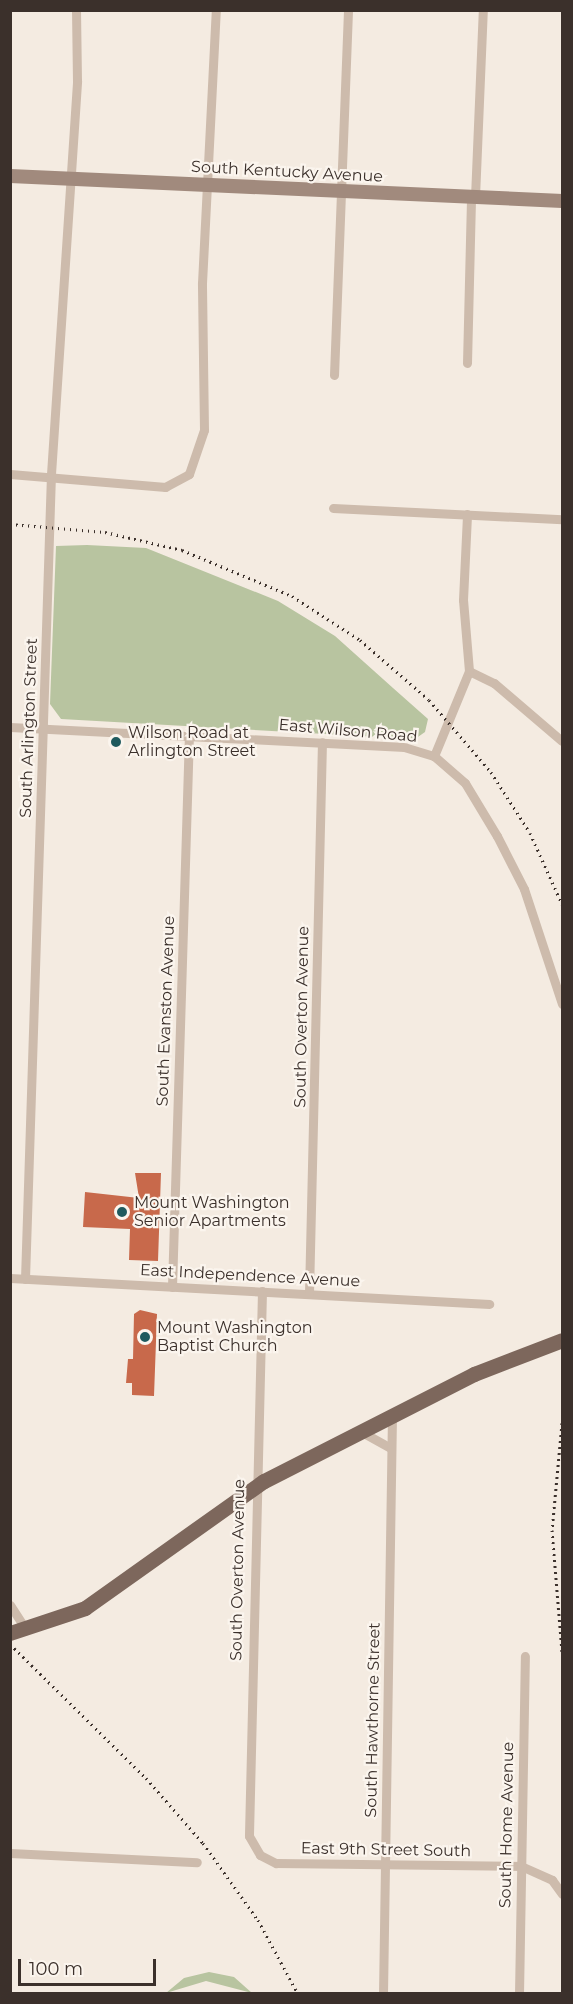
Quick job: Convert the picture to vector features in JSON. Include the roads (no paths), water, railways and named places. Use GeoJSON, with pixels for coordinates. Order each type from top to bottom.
{"type":"FeatureCollection","features":[{"type":"Feature","properties":{"kind":"main road"},"geometry":{"type":"LineString","coordinates":[[10,1634],[26,1630],[99,1600],[255,1487],[360,1431],[459,1381],[562,1340]]}},
{"type":"Feature","properties":{"kind":"street","name":"South Arlington Street"},"geometry":{"type":"LineString","coordinates":[[25,1279],[45,728],[51,474],[76,10]]}},
{"type":"Feature","properties":{"kind":"street"},"geometry":{"type":"LineString","coordinates":[[10,474],[51,474],[169,487],[189,474],[204,430],[206,185],[216,10]]}},
{"type":"Feature","properties":{"kind":"street"},"geometry":{"type":"LineString","coordinates":[[334,375],[343,191],[348,10]]}},
{"type":"Feature","properties":{"kind":"street"},"geometry":{"type":"LineString","coordinates":[[467,363],[483,10]]}},
{"type":"Feature","properties":{"kind":"street","name":"South Kentucky Avenue"},"geometry":{"type":"LineString","coordinates":[[10,176],[562,201]]}},
{"type":"Feature","properties":{"kind":"street"},"geometry":{"type":"LineString","coordinates":[[333,508],[562,519]]}},
{"type":"Feature","properties":{"kind":"street"},"geometry":{"type":"LineString","coordinates":[[434,756],[450,712],[469,671],[463,600],[467,514]]}},
{"type":"Feature","properties":{"kind":"street"},"geometry":{"type":"LineString","coordinates":[[469,671],[494,683],[562,741]]}},
{"type":"Feature","properties":{"kind":"street","name":"East Wilson Road"},"geometry":{"type":"LineString","coordinates":[[10,727],[404,747],[434,756],[465,783],[497,836],[524,889],[562,1004]]}},
{"type":"Feature","properties":{"kind":"street","name":"South Evanston Avenue"},"geometry":{"type":"LineString","coordinates":[[172,1287],[189,735]]}},
{"type":"Feature","properties":{"kind":"street","name":"South Overton Avenue"},"geometry":{"type":"LineString","coordinates":[[309,1293],[322,742]]}},
{"type":"Feature","properties":{"kind":"street","name":"East Independence Avenue"},"geometry":{"type":"LineString","coordinates":[[10,1278],[489,1304]]}},
{"type":"Feature","properties":{"kind":"street","name":"South Overton Avenue"},"geometry":{"type":"LineString","coordinates":[[257,1848],[248,1824],[255,1487],[262,1291]]}},
{"type":"Feature","properties":{"kind":"street","name":"South Hawthorne Street"},"geometry":{"type":"LineString","coordinates":[[383,1994],[392,1414]]}},
{"type":"Feature","properties":{"kind":"street"},"geometry":{"type":"LineString","coordinates":[[360,1431],[391,1448]]}},
{"type":"Feature","properties":{"kind":"street"},"geometry":{"type":"LineString","coordinates":[[10,1605],[26,1630]]}},
{"type":"Feature","properties":{"kind":"street","name":"South Home Avenue"},"geometry":{"type":"LineString","coordinates":[[519,1994],[525,1656]]}},
{"type":"Feature","properties":{"kind":"street","name":"East 9th Street South"},"geometry":{"type":"LineString","coordinates":[[257,1848],[276,1863],[521,1866]]}},
{"type":"Feature","properties":{"kind":"street"},"geometry":{"type":"LineString","coordinates":[[10,1853],[197,1862]]}},
{"type":"Feature","properties":{"kind":"street"},"geometry":{"type":"LineString","coordinates":[[521,1866],[552,1880],[562,1894]]}},
{"type":"Feature","properties":{"kind":"railway"},"geometry":{"type":"LineString","coordinates":[[10,524],[105,532],[182,550],[292,596],[360,640],[429,700],[491,772],[530,833],[562,904]]}},
{"type":"Feature","properties":{"kind":"railway"},"geometry":{"type":"LineString","coordinates":[[562,1423],[552,1530],[562,1652]]}},
{"type":"Feature","properties":{"kind":"railway"},"geometry":{"type":"LineString","coordinates":[[10,1644],[146,1778],[203,1843],[258,1920],[298,1994]]}},
{"type":"Feature","properties":{"kind":"place","name":"Wilson Road at Arlington Street"},"geometry":{"type":"Point","coordinates":[116,742]}},
{"type":"Feature","properties":{"kind":"place","name":"Mount Washington Senior Apartments"},"geometry":{"type":"Point","coordinates":[122,1212]}},
{"type":"Feature","properties":{"kind":"place","name":"Mount Washington Baptist Church"},"geometry":{"type":"Point","coordinates":[145,1337]}}]}
